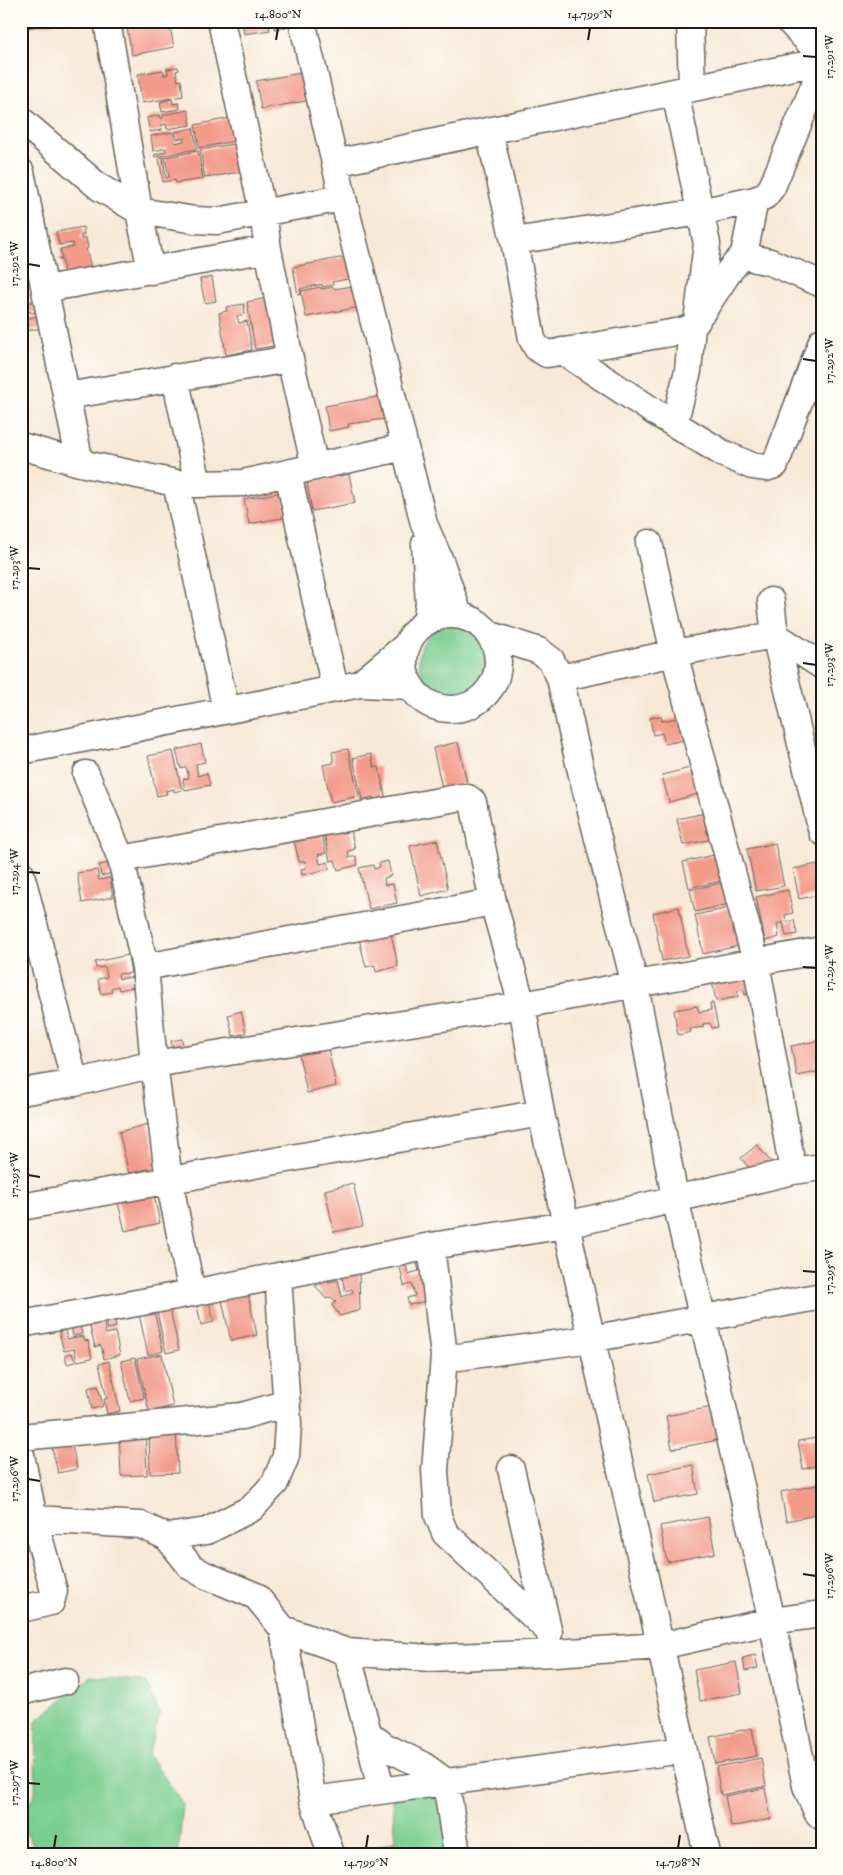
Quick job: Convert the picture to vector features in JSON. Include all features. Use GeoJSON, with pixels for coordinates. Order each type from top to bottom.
{"type":"FeatureCollection","features":[{"type":"Feature","properties":{"kind":"street"},"geometry":{"type":"LineString","coordinates":[[107,21],[139,211],[152,271]]}},
{"type":"Feature","properties":{"kind":"street"},"geometry":{"type":"LineString","coordinates":[[221,21],[263,213],[268,249],[290,359],[315,467]]}},
{"type":"Feature","properties":{"kind":"street"},"geometry":{"type":"LineString","coordinates":[[302,21],[334,163],[424,524],[441,563],[459,615]]}},
{"type":"Feature","properties":{"kind":"street"},"geometry":{"type":"LineString","coordinates":[[674,424],[688,371],[707,244],[700,212],[683,90],[690,21]]}},
{"type":"Feature","properties":{"kind":"street"},"geometry":{"type":"LineString","coordinates":[[789,21],[822,56]]}},
{"type":"Feature","properties":{"kind":"street"},"geometry":{"type":"LineString","coordinates":[[334,163],[822,60]]}},
{"type":"Feature","properties":{"kind":"street"},"geometry":{"type":"LineString","coordinates":[[514,241],[700,212],[765,196],[772,187],[822,67]]}},
{"type":"Feature","properties":{"kind":"street"},"geometry":{"type":"LineString","coordinates":[[21,120],[99,187],[139,211],[195,220],[217,221],[343,198]]}},
{"type":"Feature","properties":{"kind":"street"},"geometry":{"type":"LineString","coordinates":[[489,131],[514,241],[534,343],[537,348],[547,354],[682,331],[694,324],[730,270],[744,254],[755,200]]}},
{"type":"Feature","properties":{"kind":"street"},"geometry":{"type":"LineString","coordinates":[[22,178],[80,463]]}},
{"type":"Feature","properties":{"kind":"street"},"geometry":{"type":"LineString","coordinates":[[45,289],[268,249]]}},
{"type":"Feature","properties":{"kind":"street"},"geometry":{"type":"LineString","coordinates":[[744,254],[770,262],[822,284]]}},
{"type":"Feature","properties":{"kind":"street"},"geometry":{"type":"LineString","coordinates":[[562,351],[674,424],[724,454],[752,466],[766,468],[776,465],[822,341]]}},
{"type":"Feature","properties":{"kind":"street"},"geometry":{"type":"LineString","coordinates":[[66,396],[290,359]]}},
{"type":"Feature","properties":{"kind":"street"},"geometry":{"type":"LineString","coordinates":[[175,377],[187,483],[226,710]]}},
{"type":"Feature","properties":{"kind":"street"},"geometry":{"type":"LineString","coordinates":[[21,446],[80,463],[187,483],[243,482],[404,447]]}},
{"type":"Feature","properties":{"kind":"street"},"geometry":{"type":"LineString","coordinates":[[288,473],[335,689]]}},
{"type":"Feature","properties":{"kind":"street"},"geometry":{"type":"LineString","coordinates":[[424,524],[429,603],[426,622]]}},
{"type":"Feature","properties":{"kind":"street"},"geometry":{"type":"LineString","coordinates":[[649,543],[674,653],[756,962],[793,1171]]}},
{"type":"Feature","properties":{"kind":"street"},"geometry":{"type":"LineString","coordinates":[[771,602],[775,635],[822,832]]}},
{"type":"Feature","properties":{"kind":"street"},"geometry":{"type":"LineString","coordinates":[[442,615],[459,615],[475,622],[488,634],[494,645],[497,658],[496,670],[494,679],[485,693],[470,704],[461,708],[441,708],[419,696],[411,686],[405,673],[404,658],[412,635],[426,622],[442,615]]}},
{"type":"Feature","properties":{"kind":"street"},"geometry":{"type":"LineString","coordinates":[[488,634],[539,651],[551,660],[560,678],[579,763],[635,985],[675,1198],[772,1621],[806,1786],[817,1812],[822,1817]]}},
{"type":"Feature","properties":{"kind":"street"},"geometry":{"type":"LineString","coordinates":[[560,678],[674,653],[775,635],[822,666]]}},
{"type":"Feature","properties":{"kind":"street"},"geometry":{"type":"LineString","coordinates":[[360,684],[408,644]]}},
{"type":"Feature","properties":{"kind":"street"},"geometry":{"type":"LineString","coordinates":[[496,670],[539,651]]}},
{"type":"Feature","properties":{"kind":"street"},"geometry":{"type":"LineString","coordinates":[[21,751],[360,684],[411,686]]}},
{"type":"Feature","properties":{"kind":"street"},"geometry":{"type":"LineString","coordinates":[[86,774],[121,858],[145,967],[154,1064],[169,1180],[192,1293]]}},
{"type":"Feature","properties":{"kind":"street"},"geometry":{"type":"LineString","coordinates":[[121,858],[462,797],[468,798],[473,802],[493,902],[522,1005],[541,1113],[707,1854]]}},
{"type":"Feature","properties":{"kind":"street"},"geometry":{"type":"LineString","coordinates":[[21,874],[75,1083]]}},
{"type":"Feature","properties":{"kind":"street"},"geometry":{"type":"LineString","coordinates":[[145,967],[493,902]]}},
{"type":"Feature","properties":{"kind":"street"},"geometry":{"type":"LineString","coordinates":[[21,1092],[75,1083],[154,1064],[522,1005],[822,950]]}},
{"type":"Feature","properties":{"kind":"street"},"geometry":{"type":"LineString","coordinates":[[21,1207],[541,1113]]}},
{"type":"Feature","properties":{"kind":"street"},"geometry":{"type":"LineString","coordinates":[[21,1324],[192,1293],[431,1246],[566,1225],[793,1171],[822,1167]]}},
{"type":"Feature","properties":{"kind":"street"},"geometry":{"type":"LineString","coordinates":[[431,1246],[444,1356],[435,1470],[438,1516],[446,1533],[552,1642]]}},
{"type":"Feature","properties":{"kind":"street"},"geometry":{"type":"LineString","coordinates":[[166,1537],[207,1532],[252,1508],[276,1483],[286,1456],[288,1424],[278,1276]]}},
{"type":"Feature","properties":{"kind":"street"},"geometry":{"type":"LineString","coordinates":[[444,1356],[459,1357],[591,1339],[702,1318],[821,1301]]}},
{"type":"Feature","properties":{"kind":"street"},"geometry":{"type":"LineString","coordinates":[[21,1437],[242,1416],[287,1403]]}},
{"type":"Feature","properties":{"kind":"street"},"geometry":{"type":"LineString","coordinates":[[21,1455],[34,1519],[54,1591],[50,1602],[21,1609]]}},
{"type":"Feature","properties":{"kind":"street"},"geometry":{"type":"LineString","coordinates":[[511,1469],[552,1642]]}},
{"type":"Feature","properties":{"kind":"street"},"geometry":{"type":"LineString","coordinates":[[34,1519],[141,1525],[166,1537],[191,1567],[205,1575],[256,1596],[283,1629],[313,1800],[331,1854]]}},
{"type":"Feature","properties":{"kind":"street"},"geometry":{"type":"LineString","coordinates":[[283,1629],[346,1652],[430,1658],[552,1642],[660,1646],[772,1621],[822,1614]]}},
{"type":"Feature","properties":{"kind":"street"},"geometry":{"type":"LineString","coordinates":[[346,1652],[381,1790]]}},
{"type":"Feature","properties":{"kind":"street"},"geometry":{"type":"LineString","coordinates":[[21,1692],[65,1681]]}},
{"type":"Feature","properties":{"kind":"street"},"geometry":{"type":"LineString","coordinates":[[368,1733],[384,1746],[424,1766],[446,1782],[456,1854]]}},
{"type":"Feature","properties":{"kind":"street"},"geometry":{"type":"LineString","coordinates":[[313,1800],[683,1750]]}},
{"type":"Feature","properties":{"kind":"green space"},"geometry":{"type":"Polygon","coordinates":[[[462,624],[481,634],[489,646],[491,660],[489,674],[481,686],[469,694],[448,696],[429,686],[421,674],[419,653],[429,634],[441,626],[462,624]]]}},
{"type":"Feature","properties":{"kind":"green space"},"geometry":{"type":"Polygon","coordinates":[[[91,1676],[146,1682],[160,1714],[148,1754],[183,1804],[178,1854],[40,1854],[21,1823],[35,1794],[36,1721],[91,1676]]]}},
{"type":"Feature","properties":{"kind":"green space"},"geometry":{"type":"Polygon","coordinates":[[[444,1767],[467,1854],[358,1854],[396,1840],[391,1791],[444,1767]]]}},
{"type":"Feature","properties":{"kind":"building"},"geometry":{"type":"Polygon","coordinates":[[[21,21],[60,21],[60,22],[21,29],[21,21]]]}},
{"type":"Feature","properties":{"kind":"building"},"geometry":{"type":"Polygon","coordinates":[[[169,21],[174,47],[132,55],[127,28],[169,21]]]}},
{"type":"Feature","properties":{"kind":"building"},"geometry":{"type":"Polygon","coordinates":[[[242,21],[296,21],[297,25],[275,29],[274,22],[269,24],[270,30],[244,34],[242,21]]]}},
{"type":"Feature","properties":{"kind":"building"},"geometry":{"type":"Polygon","coordinates":[[[178,67],[179,70],[176,71],[178,81],[181,80],[183,96],[142,103],[138,74],[163,70],[164,75],[168,74],[167,69],[178,67]]]}},
{"type":"Feature","properties":{"kind":"building"},"geometry":{"type":"Polygon","coordinates":[[[312,71],[317,99],[261,109],[256,81],[312,71]]]}},
{"type":"Feature","properties":{"kind":"building"},"geometry":{"type":"Polygon","coordinates":[[[172,99],[173,104],[179,103],[180,109],[162,112],[160,102],[172,99]]]}},
{"type":"Feature","properties":{"kind":"building"},"geometry":{"type":"Polygon","coordinates":[[[188,110],[191,125],[167,129],[166,124],[161,125],[162,130],[150,132],[147,118],[160,115],[163,118],[163,115],[188,110]]]}},
{"type":"Feature","properties":{"kind":"building"},"geometry":{"type":"Polygon","coordinates":[[[235,117],[239,140],[199,148],[195,125],[235,117]]]}},
{"type":"Feature","properties":{"kind":"building"},"geometry":{"type":"Polygon","coordinates":[[[193,128],[197,149],[155,157],[154,155],[166,152],[166,148],[153,151],[151,136],[173,132],[175,143],[184,141],[184,138],[177,139],[175,132],[193,128]]]}},
{"type":"Feature","properties":{"kind":"building"},"geometry":{"type":"Polygon","coordinates":[[[239,143],[244,171],[205,178],[200,150],[239,143]]]}},
{"type":"Feature","properties":{"kind":"building"},"geometry":{"type":"Polygon","coordinates":[[[198,151],[203,179],[176,183],[175,180],[163,182],[159,158],[163,157],[166,178],[169,177],[165,157],[198,151]]]}},
{"type":"Feature","properties":{"kind":"building"},"geometry":{"type":"Polygon","coordinates":[[[83,227],[84,235],[81,235],[81,239],[86,238],[88,248],[86,249],[92,271],[64,273],[62,260],[59,260],[59,258],[62,258],[60,249],[74,247],[73,243],[59,245],[56,232],[83,227]]]}},
{"type":"Feature","properties":{"kind":"building"},"geometry":{"type":"Polygon","coordinates":[[[33,239],[38,268],[21,271],[21,241],[33,239]]]}},
{"type":"Feature","properties":{"kind":"building"},"geometry":{"type":"Polygon","coordinates":[[[355,255],[359,277],[332,282],[333,285],[322,287],[322,284],[300,289],[301,294],[298,295],[293,267],[355,255]]]}},
{"type":"Feature","properties":{"kind":"building"},"geometry":{"type":"Polygon","coordinates":[[[212,277],[216,301],[205,303],[200,279],[212,277]]]}},
{"type":"Feature","properties":{"kind":"building"},"geometry":{"type":"Polygon","coordinates":[[[362,284],[366,306],[306,317],[301,291],[320,287],[321,289],[334,287],[335,289],[362,284]]]}},
{"type":"Feature","properties":{"kind":"building"},"geometry":{"type":"Polygon","coordinates":[[[272,297],[280,345],[255,349],[247,302],[272,297]]]}},
{"type":"Feature","properties":{"kind":"building"},"geometry":{"type":"Polygon","coordinates":[[[37,301],[44,311],[27,312],[28,318],[40,316],[47,327],[21,332],[21,304],[37,301]]]}},
{"type":"Feature","properties":{"kind":"building"},"geometry":{"type":"Polygon","coordinates":[[[244,304],[245,314],[237,316],[239,323],[247,321],[252,350],[226,355],[219,313],[227,311],[226,307],[244,304]]]}},
{"type":"Feature","properties":{"kind":"building"},"geometry":{"type":"Polygon","coordinates":[[[382,396],[386,419],[348,424],[349,427],[329,431],[325,406],[382,396]]]}},
{"type":"Feature","properties":{"kind":"building"},"geometry":{"type":"Polygon","coordinates":[[[349,474],[355,503],[312,511],[307,482],[349,474]]]}},
{"type":"Feature","properties":{"kind":"building"},"geometry":{"type":"Polygon","coordinates":[[[283,492],[287,517],[249,524],[244,499],[283,492]]]}},
{"type":"Feature","properties":{"kind":"building"},"geometry":{"type":"Polygon","coordinates":[[[694,715],[699,737],[665,744],[662,733],[653,735],[650,718],[661,716],[662,721],[694,715]]]}},
{"type":"Feature","properties":{"kind":"building"},"geometry":{"type":"Polygon","coordinates":[[[458,742],[467,783],[442,788],[433,748],[458,742]]]}},
{"type":"Feature","properties":{"kind":"building"},"geometry":{"type":"Polygon","coordinates":[[[201,744],[205,762],[196,764],[198,776],[207,773],[210,785],[185,790],[183,779],[189,778],[186,767],[181,769],[176,750],[201,744]]]}},
{"type":"Feature","properties":{"kind":"building"},"geometry":{"type":"Polygon","coordinates":[[[348,749],[359,796],[331,802],[323,765],[334,763],[332,752],[348,749]]]}},
{"type":"Feature","properties":{"kind":"building"},"geometry":{"type":"Polygon","coordinates":[[[173,751],[182,790],[174,792],[174,789],[166,791],[167,794],[157,796],[148,756],[173,751]]]}},
{"type":"Feature","properties":{"kind":"building"},"geometry":{"type":"Polygon","coordinates":[[[371,754],[374,767],[379,767],[386,800],[375,803],[373,797],[362,800],[353,758],[371,754]]]}},
{"type":"Feature","properties":{"kind":"building"},"geometry":{"type":"Polygon","coordinates":[[[706,764],[713,790],[669,802],[662,775],[706,764]]]}},
{"type":"Feature","properties":{"kind":"building"},"geometry":{"type":"Polygon","coordinates":[[[719,810],[724,837],[683,845],[677,819],[719,810]]]}},
{"type":"Feature","properties":{"kind":"building"},"geometry":{"type":"Polygon","coordinates":[[[349,823],[355,849],[348,851],[349,858],[356,856],[358,865],[338,870],[335,860],[330,861],[323,829],[349,823]]]}},
{"type":"Feature","properties":{"kind":"building"},"geometry":{"type":"Polygon","coordinates":[[[320,829],[326,853],[318,855],[320,864],[328,862],[329,869],[302,875],[301,869],[306,868],[305,861],[299,862],[293,836],[320,829]]]}},
{"type":"Feature","properties":{"kind":"building"},"geometry":{"type":"Polygon","coordinates":[[[437,840],[448,889],[421,896],[410,846],[437,840]]]}},
{"type":"Feature","properties":{"kind":"building"},"geometry":{"type":"Polygon","coordinates":[[[775,843],[784,886],[756,891],[747,849],[775,843]]]}},
{"type":"Feature","properties":{"kind":"building"},"geometry":{"type":"Polygon","coordinates":[[[723,853],[729,879],[689,888],[683,862],[723,853]]]}},
{"type":"Feature","properties":{"kind":"building"},"geometry":{"type":"Polygon","coordinates":[[[388,861],[391,876],[384,878],[385,885],[393,884],[397,903],[369,909],[359,868],[373,865],[374,869],[380,867],[379,863],[388,861]]]}},
{"type":"Feature","properties":{"kind":"building"},"geometry":{"type":"Polygon","coordinates":[[[110,863],[112,873],[101,876],[99,865],[110,863]]]}},
{"type":"Feature","properties":{"kind":"building"},"geometry":{"type":"Polygon","coordinates":[[[822,863],[822,894],[799,899],[793,869],[822,863]]]}},
{"type":"Feature","properties":{"kind":"building"},"geometry":{"type":"Polygon","coordinates":[[[97,870],[99,880],[110,878],[113,897],[82,903],[77,873],[97,870]]]}},
{"type":"Feature","properties":{"kind":"building"},"geometry":{"type":"Polygon","coordinates":[[[728,881],[733,903],[695,912],[690,890],[728,881]]]}},
{"type":"Feature","properties":{"kind":"building"},"geometry":{"type":"Polygon","coordinates":[[[788,890],[793,913],[785,915],[786,922],[794,920],[797,934],[786,936],[783,922],[777,924],[779,937],[765,941],[756,897],[788,890]]]}},
{"type":"Feature","properties":{"kind":"building"},"geometry":{"type":"Polygon","coordinates":[[[679,907],[688,956],[662,961],[653,913],[679,907]]]}},
{"type":"Feature","properties":{"kind":"building"},"geometry":{"type":"Polygon","coordinates":[[[734,907],[742,945],[703,954],[695,915],[734,907]]]}},
{"type":"Feature","properties":{"kind":"building"},"geometry":{"type":"Polygon","coordinates":[[[389,924],[398,966],[376,972],[375,965],[366,967],[357,931],[389,924]]]}},
{"type":"Feature","properties":{"kind":"building"},"geometry":{"type":"Polygon","coordinates":[[[128,955],[131,973],[118,974],[119,979],[132,977],[134,987],[119,990],[118,986],[111,988],[112,992],[101,994],[98,979],[107,977],[105,967],[96,968],[95,962],[128,955]]]}},
{"type":"Feature","properties":{"kind":"building"},"geometry":{"type":"Polygon","coordinates":[[[754,963],[759,992],[745,995],[744,990],[737,991],[738,997],[716,1001],[710,971],[754,963]]]}},
{"type":"Feature","properties":{"kind":"building"},"geometry":{"type":"Polygon","coordinates":[[[710,1003],[713,1003],[718,1027],[712,1028],[710,1023],[703,1024],[703,1027],[690,1029],[691,1032],[678,1035],[674,1010],[697,1006],[699,1012],[711,1010],[710,1003]]]}},
{"type":"Feature","properties":{"kind":"building"},"geometry":{"type":"Polygon","coordinates":[[[241,1011],[246,1033],[233,1036],[228,1015],[241,1011]]]}},
{"type":"Feature","properties":{"kind":"building"},"geometry":{"type":"Polygon","coordinates":[[[182,1039],[183,1047],[173,1049],[171,1041],[182,1039]]]}},
{"type":"Feature","properties":{"kind":"building"},"geometry":{"type":"Polygon","coordinates":[[[822,1040],[822,1071],[797,1076],[791,1046],[822,1040]]]}},
{"type":"Feature","properties":{"kind":"building"},"geometry":{"type":"Polygon","coordinates":[[[327,1044],[336,1086],[307,1093],[298,1050],[327,1044]]]}},
{"type":"Feature","properties":{"kind":"building"},"geometry":{"type":"Polygon","coordinates":[[[148,1124],[158,1166],[129,1174],[119,1132],[148,1124]]]}},
{"type":"Feature","properties":{"kind":"building"},"geometry":{"type":"Polygon","coordinates":[[[757,1145],[771,1162],[754,1175],[741,1158],[757,1145]]]}},
{"type":"Feature","properties":{"kind":"building"},"geometry":{"type":"Polygon","coordinates":[[[353,1183],[363,1226],[334,1232],[325,1190],[353,1183]]]}},
{"type":"Feature","properties":{"kind":"building"},"geometry":{"type":"Polygon","coordinates":[[[152,1186],[160,1223],[125,1231],[116,1194],[152,1186]]]}},
{"type":"Feature","properties":{"kind":"building"},"geometry":{"type":"Polygon","coordinates":[[[428,1260],[436,1299],[409,1305],[407,1298],[415,1296],[412,1284],[404,1286],[400,1267],[406,1266],[408,1274],[419,1271],[417,1263],[428,1260]]]}},
{"type":"Feature","properties":{"kind":"building"},"geometry":{"type":"Polygon","coordinates":[[[359,1272],[360,1310],[340,1316],[332,1305],[336,1302],[331,1297],[326,1299],[315,1285],[338,1280],[342,1297],[353,1292],[352,1289],[345,1291],[342,1277],[359,1272]]]}},
{"type":"Feature","properties":{"kind":"building"},"geometry":{"type":"Polygon","coordinates":[[[248,1294],[257,1335],[231,1341],[222,1300],[248,1294]]]}},
{"type":"Feature","properties":{"kind":"building"},"geometry":{"type":"Polygon","coordinates":[[[209,1302],[214,1322],[201,1325],[197,1305],[209,1302]]]}},
{"type":"Feature","properties":{"kind":"building"},"geometry":{"type":"Polygon","coordinates":[[[170,1309],[179,1350],[166,1353],[157,1312],[170,1309]]]}},
{"type":"Feature","properties":{"kind":"building"},"geometry":{"type":"Polygon","coordinates":[[[154,1310],[163,1351],[148,1355],[139,1314],[154,1310]]]}},
{"type":"Feature","properties":{"kind":"building"},"geometry":{"type":"Polygon","coordinates":[[[114,1317],[116,1327],[107,1329],[105,1319],[114,1317]]]}},
{"type":"Feature","properties":{"kind":"building"},"geometry":{"type":"Polygon","coordinates":[[[78,1318],[82,1334],[73,1336],[70,1320],[78,1318]]]}},
{"type":"Feature","properties":{"kind":"building"},"geometry":{"type":"Polygon","coordinates":[[[103,1319],[106,1334],[115,1332],[120,1355],[104,1359],[101,1345],[95,1347],[89,1322],[103,1319]]]}},
{"type":"Feature","properties":{"kind":"building"},"geometry":{"type":"Polygon","coordinates":[[[65,1330],[67,1339],[83,1336],[85,1341],[88,1340],[92,1358],[77,1361],[74,1349],[64,1351],[59,1332],[65,1330]]]}},
{"type":"Feature","properties":{"kind":"building"},"geometry":{"type":"Polygon","coordinates":[[[72,1353],[75,1362],[67,1364],[65,1355],[72,1353]]]}},
{"type":"Feature","properties":{"kind":"building"},"geometry":{"type":"Polygon","coordinates":[[[162,1354],[173,1406],[149,1412],[137,1359],[162,1354]]]}},
{"type":"Feature","properties":{"kind":"building"},"geometry":{"type":"Polygon","coordinates":[[[135,1358],[144,1398],[130,1401],[121,1361],[135,1358]]]}},
{"type":"Feature","properties":{"kind":"building"},"geometry":{"type":"Polygon","coordinates":[[[109,1361],[120,1411],[107,1414],[104,1399],[107,1399],[99,1364],[109,1361]]]}},
{"type":"Feature","properties":{"kind":"building"},"geometry":{"type":"Polygon","coordinates":[[[98,1386],[103,1406],[92,1409],[88,1388],[98,1386]]]}},
{"type":"Feature","properties":{"kind":"building"},"geometry":{"type":"Polygon","coordinates":[[[712,1407],[718,1440],[672,1449],[666,1416],[712,1407]]]}},
{"type":"Feature","properties":{"kind":"building"},"geometry":{"type":"Polygon","coordinates":[[[68,1426],[77,1469],[58,1473],[48,1431],[68,1426]]]}},
{"type":"Feature","properties":{"kind":"building"},"geometry":{"type":"Polygon","coordinates":[[[176,1428],[178,1473],[150,1474],[149,1429],[176,1428]]]}},
{"type":"Feature","properties":{"kind":"building"},"geometry":{"type":"Polygon","coordinates":[[[145,1429],[147,1475],[121,1476],[119,1430],[145,1429]]]}},
{"type":"Feature","properties":{"kind":"building"},"geometry":{"type":"Polygon","coordinates":[[[822,1437],[822,1465],[803,1469],[798,1441],[822,1437]]]}},
{"type":"Feature","properties":{"kind":"building"},"geometry":{"type":"Polygon","coordinates":[[[693,1465],[698,1494],[654,1502],[648,1474],[693,1465]]]}},
{"type":"Feature","properties":{"kind":"building"},"geometry":{"type":"Polygon","coordinates":[[[817,1485],[822,1514],[786,1521],[781,1492],[817,1485]]]}},
{"type":"Feature","properties":{"kind":"building"},"geometry":{"type":"Polygon","coordinates":[[[708,1517],[715,1553],[667,1562],[660,1526],[708,1517]]]}},
{"type":"Feature","properties":{"kind":"building"},"geometry":{"type":"Polygon","coordinates":[[[755,1655],[758,1668],[745,1671],[743,1658],[755,1655]]]}},
{"type":"Feature","properties":{"kind":"building"},"geometry":{"type":"Polygon","coordinates":[[[736,1662],[742,1693],[700,1701],[694,1670],[736,1662]]]}},
{"type":"Feature","properties":{"kind":"building"},"geometry":{"type":"Polygon","coordinates":[[[752,1728],[757,1756],[715,1764],[710,1737],[752,1728]]]}},
{"type":"Feature","properties":{"kind":"building"},"geometry":{"type":"Polygon","coordinates":[[[761,1758],[766,1786],[721,1795],[716,1767],[761,1758]]]}},
{"type":"Feature","properties":{"kind":"building"},"geometry":{"type":"Polygon","coordinates":[[[765,1788],[771,1819],[731,1827],[725,1796],[765,1788]]]}}]}
